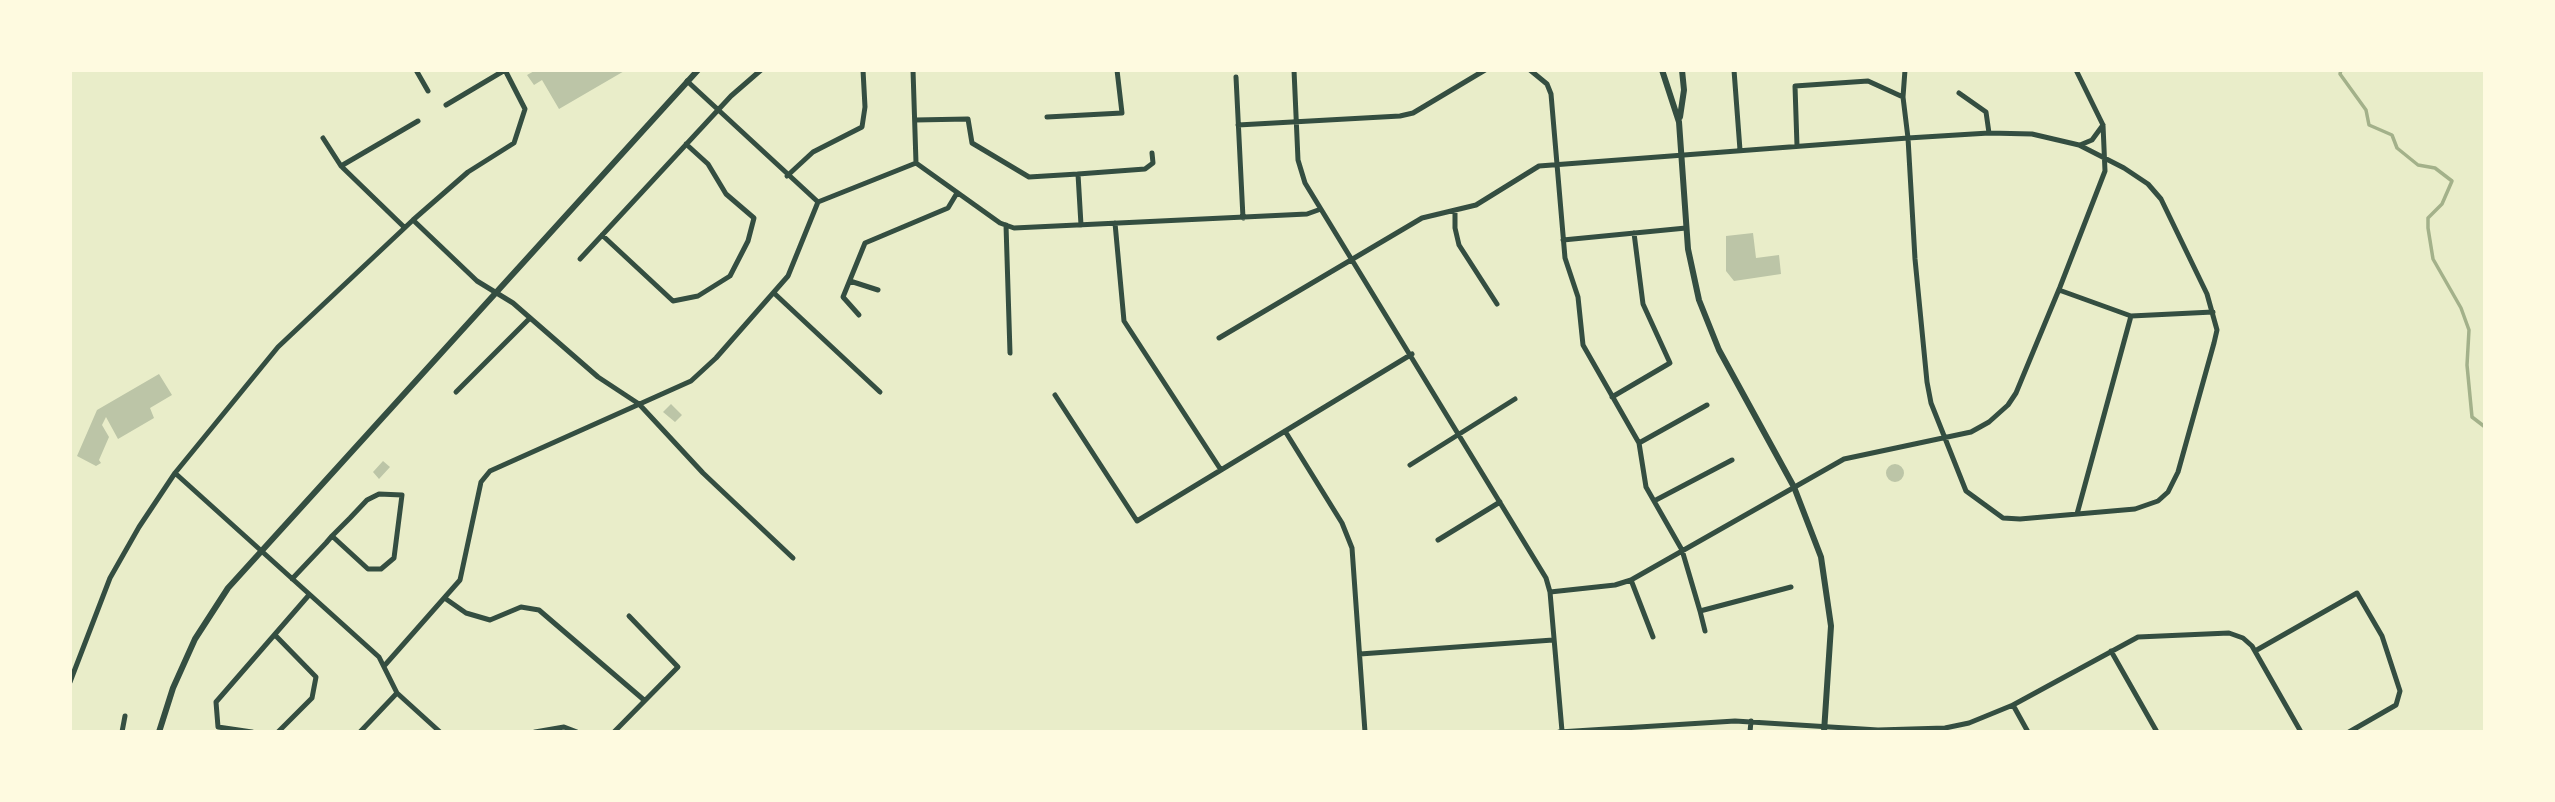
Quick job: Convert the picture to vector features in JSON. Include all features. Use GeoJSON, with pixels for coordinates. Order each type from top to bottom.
{"type":"FeatureCollection","features":[{"type":"Feature","properties":{"kind":"street"},"geometry":{"type":"LineString","coordinates":[[416,70],[428,91]]}},
{"type":"Feature","properties":{"kind":"street"},"geometry":{"type":"LineString","coordinates":[[70,682],[110,578],[139,527],[175,473],[278,347],[412,220],[468,172],[514,143],[525,109],[505,70],[446,105]]}},
{"type":"Feature","properties":{"kind":"street"},"geometry":{"type":"LineString","coordinates":[[159,732],[173,688],[195,639],[228,588],[698,70]]}},
{"type":"Feature","properties":{"kind":"street"},"geometry":{"type":"LineString","coordinates":[[580,259],[717,111],[761,70]]}},
{"type":"Feature","properties":{"kind":"street"},"geometry":{"type":"LineString","coordinates":[[787,176],[813,152],[862,127],[865,107],[863,70]]}},
{"type":"Feature","properties":{"kind":"street"},"geometry":{"type":"LineString","coordinates":[[913,70],[916,163]]}},
{"type":"Feature","properties":{"kind":"street"},"geometry":{"type":"LineString","coordinates":[[1047,117],[1122,113],[1117,70]]}},
{"type":"Feature","properties":{"kind":"street"},"geometry":{"type":"LineString","coordinates":[[1294,70],[1299,169],[1546,578],[1550,592],[1560,732],[1751,721],[1825,729],[1878,731],[1952,726],[2013,705],[2144,636],[2229,634],[2243,638],[2255,651],[2301,732]]}},
{"type":"Feature","properties":{"kind":"street"},"geometry":{"type":"LineString","coordinates":[[1238,125],[1407,115],[1485,70]]}},
{"type":"Feature","properties":{"kind":"street"},"geometry":{"type":"LineString","coordinates":[[1530,70],[1547,84],[1550,94],[1565,258],[1578,298],[1583,345],[1639,443],[1646,487],[1682,550],[1705,631]]}},
{"type":"Feature","properties":{"kind":"street"},"geometry":{"type":"LineString","coordinates":[[1662,70],[1679,122]]}},
{"type":"Feature","properties":{"kind":"street"},"geometry":{"type":"LineString","coordinates":[[1682,70],[1684,90],[1679,122],[1686,228],[1695,288],[1710,332],[1794,487],[1814,534],[1828,587],[1831,647],[1825,729]]}},
{"type":"Feature","properties":{"kind":"street"},"geometry":{"type":"LineString","coordinates":[[1734,70],[1741,150]]}},
{"type":"Feature","properties":{"kind":"street"},"geometry":{"type":"LineString","coordinates":[[1219,338],[1422,218],[1437,212],[1455,211],[1476,205],[1531,169],[1558,164],[1681,154],[1797,146],[1908,138],[1989,132],[2032,134],[2079,145],[2141,179],[2161,199],[2213,312],[2217,330],[2178,472],[2168,492],[2143,507],[2020,519],[2003,518],[1966,491],[1927,382],[1908,138],[1903,97],[1905,70]]}},
{"type":"Feature","properties":{"kind":"street"},"geometry":{"type":"LineString","coordinates":[[1550,592],[1615,585],[1632,580],[1844,459],[1945,438],[1979,428],[2008,405],[2016,393],[2092,211],[2106,158],[2103,125],[2076,70]]}},
{"type":"Feature","properties":{"kind":"street"},"geometry":{"type":"LineString","coordinates":[[1236,77],[1243,218]]}},
{"type":"Feature","properties":{"kind":"street"},"geometry":{"type":"LineString","coordinates":[[687,81],[818,202]]}},
{"type":"Feature","properties":{"kind":"street"},"geometry":{"type":"LineString","coordinates":[[1797,146],[1795,86],[1868,81],[1903,97]]}},
{"type":"Feature","properties":{"kind":"street"},"geometry":{"type":"LineString","coordinates":[[1959,93],[1986,112],[1989,132]]}},
{"type":"Feature","properties":{"kind":"street"},"geometry":{"type":"LineString","coordinates":[[915,120],[968,119],[972,143],[1028,177],[1145,169],[1153,163],[1152,153]]}},
{"type":"Feature","properties":{"kind":"street"},"geometry":{"type":"LineString","coordinates":[[341,166],[418,121]]}},
{"type":"Feature","properties":{"kind":"street"},"geometry":{"type":"LineString","coordinates":[[2079,145],[2092,140],[2103,125]]}},
{"type":"Feature","properties":{"kind":"street"},"geometry":{"type":"LineString","coordinates":[[323,138],[341,166],[404,228]]}},
{"type":"Feature","properties":{"kind":"street"},"geometry":{"type":"LineString","coordinates":[[602,235],[673,301],[698,296],[730,276],[748,241],[754,218],[726,194],[705,160],[687,144]]}},
{"type":"Feature","properties":{"kind":"street"},"geometry":{"type":"LineString","coordinates":[[916,163],[957,193],[1014,228],[1243,218],[1307,214],[1321,209]]}},
{"type":"Feature","properties":{"kind":"street"},"geometry":{"type":"LineString","coordinates":[[384,665],[446,599],[460,580],[481,482],[490,471],[691,381],[775,294],[788,276],[818,202],[916,163]]}},
{"type":"Feature","properties":{"kind":"street"},"geometry":{"type":"LineString","coordinates":[[1077,174],[1082,225]]}},
{"type":"Feature","properties":{"kind":"street"},"geometry":{"type":"LineString","coordinates":[[859,315],[844,297],[865,243],[948,208],[957,193]]}},
{"type":"Feature","properties":{"kind":"street"},"geometry":{"type":"LineString","coordinates":[[1455,211],[1459,245],[1497,304]]}},
{"type":"Feature","properties":{"kind":"street"},"geometry":{"type":"LineString","coordinates":[[412,220],[478,281],[530,318],[598,377],[639,404],[703,473],[793,558]]}},
{"type":"Feature","properties":{"kind":"street"},"geometry":{"type":"LineString","coordinates":[[1115,223],[1124,321],[1221,470]]}},
{"type":"Feature","properties":{"kind":"street"},"geometry":{"type":"LineString","coordinates":[[1006,225],[1010,353]]}},
{"type":"Feature","properties":{"kind":"street"},"geometry":{"type":"LineString","coordinates":[[1563,240],[1686,228]]}},
{"type":"Feature","properties":{"kind":"street"},"geometry":{"type":"LineString","coordinates":[[1612,397],[1670,363],[1643,304],[1634,233]]}},
{"type":"Feature","properties":{"kind":"street"},"geometry":{"type":"LineString","coordinates":[[850,281],[878,290]]}},
{"type":"Feature","properties":{"kind":"street"},"geometry":{"type":"LineString","coordinates":[[2059,290],[2131,316],[2213,312]]}},
{"type":"Feature","properties":{"kind":"street"},"geometry":{"type":"LineString","coordinates":[[775,294],[880,392]]}},
{"type":"Feature","properties":{"kind":"street"},"geometry":{"type":"LineString","coordinates":[[2077,514],[2131,316]]}},
{"type":"Feature","properties":{"kind":"street"},"geometry":{"type":"LineString","coordinates":[[456,392],[530,318]]}},
{"type":"Feature","properties":{"kind":"street"},"geometry":{"type":"LineString","coordinates":[[1055,395],[1137,521],[1412,354]]}},
{"type":"Feature","properties":{"kind":"street"},"geometry":{"type":"LineString","coordinates":[[1410,465],[1515,399]]}},
{"type":"Feature","properties":{"kind":"street"},"geometry":{"type":"LineString","coordinates":[[1639,443],[1707,405]]}},
{"type":"Feature","properties":{"kind":"street"},"geometry":{"type":"LineString","coordinates":[[1285,431],[1348,536],[1354,567],[1365,732]]}},
{"type":"Feature","properties":{"kind":"street"},"geometry":{"type":"LineString","coordinates":[[1654,501],[1732,460]]}},
{"type":"Feature","properties":{"kind":"street"},"geometry":{"type":"LineString","coordinates":[[175,473],[384,665],[397,693],[440,732]]}},
{"type":"Feature","properties":{"kind":"street"},"geometry":{"type":"LineString","coordinates":[[292,579],[332,536],[368,500],[379,494],[402,495],[394,558],[381,569],[368,569],[332,536]]}},
{"type":"Feature","properties":{"kind":"street"},"geometry":{"type":"LineString","coordinates":[[1438,540],[1500,502]]}},
{"type":"Feature","properties":{"kind":"street"},"geometry":{"type":"LineString","coordinates":[[1632,580],[1653,637]]}},
{"type":"Feature","properties":{"kind":"street"},"geometry":{"type":"LineString","coordinates":[[1700,611],[1791,587]]}},
{"type":"Feature","properties":{"kind":"street"},"geometry":{"type":"LineString","coordinates":[[2255,651],[2357,593],[2382,636],[2400,691],[2396,705],[2349,732]]}},
{"type":"Feature","properties":{"kind":"street"},"geometry":{"type":"LineString","coordinates":[[252,732],[218,727],[216,702],[309,595]]}},
{"type":"Feature","properties":{"kind":"street"},"geometry":{"type":"LineString","coordinates":[[446,599],[466,613],[490,620],[521,607],[539,610],[644,700]]}},
{"type":"Feature","properties":{"kind":"street"},"geometry":{"type":"LineString","coordinates":[[614,732],[678,667],[629,616]]}},
{"type":"Feature","properties":{"kind":"street"},"geometry":{"type":"LineString","coordinates":[[275,635],[316,677],[312,698],[278,732]]}},
{"type":"Feature","properties":{"kind":"street"},"geometry":{"type":"LineString","coordinates":[[1360,654],[1553,640]]}},
{"type":"Feature","properties":{"kind":"street"},"geometry":{"type":"LineString","coordinates":[[2111,652],[2157,732]]}},
{"type":"Feature","properties":{"kind":"street"},"geometry":{"type":"LineString","coordinates":[[360,732],[397,693]]}},
{"type":"Feature","properties":{"kind":"street"},"geometry":{"type":"LineString","coordinates":[[2013,705],[2028,732]]}},
{"type":"Feature","properties":{"kind":"street"},"geometry":{"type":"LineString","coordinates":[[122,732],[125,716]]}},
{"type":"Feature","properties":{"kind":"street"},"geometry":{"type":"LineString","coordinates":[[1751,721],[1751,732]]}},
{"type":"Feature","properties":{"kind":"street"},"geometry":{"type":"LineString","coordinates":[[534,732],[564,727],[578,732]]}},
{"type":"Feature","properties":{"kind":"building"},"geometry":{"type":"Polygon","coordinates":[[[536,70],[626,70],[559,109],[542,80],[534,85],[527,75],[536,70]]]}},
{"type":"Feature","properties":{"kind":"building"},"geometry":{"type":"Polygon","coordinates":[[[1753,233],[1756,258],[1779,255],[1781,274],[1734,281],[1726,271],[1726,236],[1753,233]]]}},
{"type":"Feature","properties":{"kind":"building"},"geometry":{"type":"Polygon","coordinates":[[[159,374],[172,395],[150,408],[154,418],[118,439],[106,417],[102,425],[109,437],[99,460],[101,463],[96,466],[77,456],[97,410],[159,374]]]}},
{"type":"Feature","properties":{"kind":"building"},"geometry":{"type":"Polygon","coordinates":[[[671,404],[682,415],[675,422],[663,412],[671,404]]]}},
{"type":"Feature","properties":{"kind":"building"},"geometry":{"type":"Polygon","coordinates":[[[383,461],[390,467],[379,479],[373,472],[383,461]]]}},
{"type":"Feature","properties":{"kind":"building"},"geometry":{"type":"Polygon","coordinates":[[[1895,464],[1901,467],[1904,473],[1901,479],[1895,482],[1889,479],[1886,473],[1889,467],[1895,464]]]}},
{"type":"Feature","properties":{"kind":"waterway"},"geometry":{"type":"LineString","coordinates":[[2341,70],[2340,74],[2366,110],[2369,125],[2392,135],[2397,148],[2418,165],[2435,168],[2452,181],[2442,204],[2428,218],[2428,228],[2433,259],[2461,308],[2469,330],[2467,365],[2472,417],[2485,427]]}}]}
